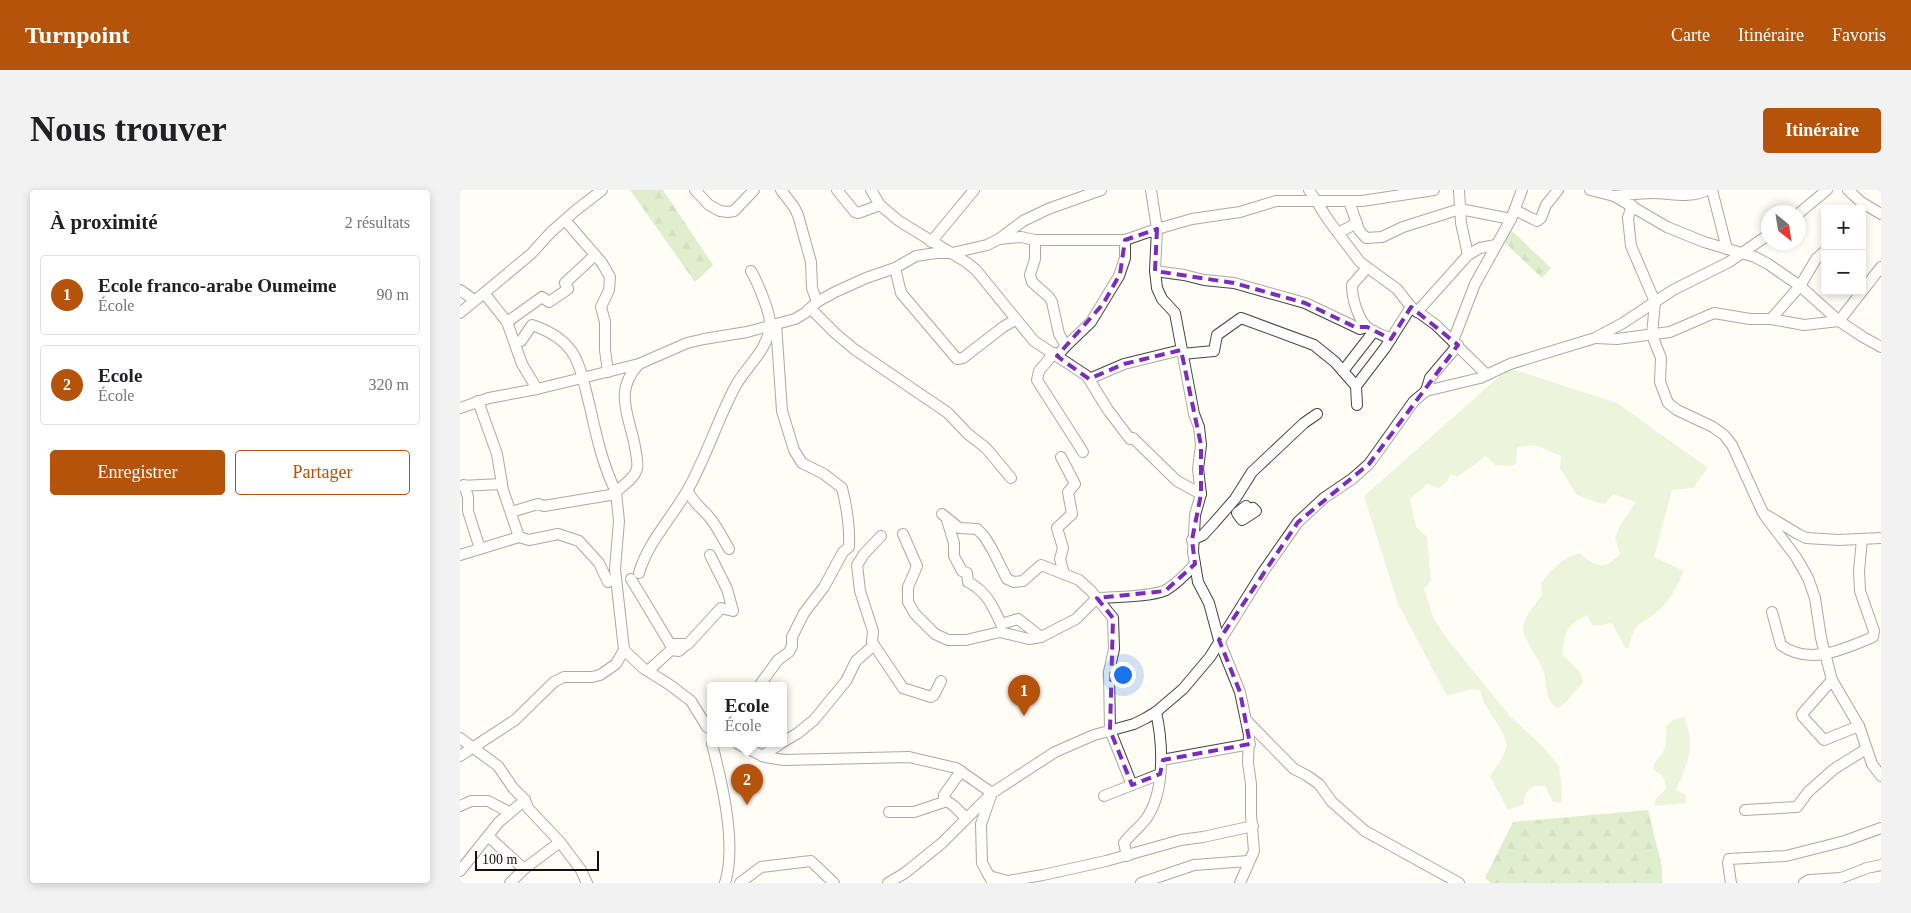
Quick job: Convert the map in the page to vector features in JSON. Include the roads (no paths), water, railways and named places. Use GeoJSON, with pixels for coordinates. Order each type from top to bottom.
{"type":"FeatureCollection","features":[{"type":"Feature","properties":{"kind":"street"},"geometry":{"type":"LineString","coordinates":[[460,313],[531,254],[565,220],[602,190]]}},
{"type":"Feature","properties":{"kind":"street"},"geometry":{"type":"LineString","coordinates":[[695,190],[708,205],[720,211],[728,212],[734,211],[754,190]]}},
{"type":"Feature","properties":{"kind":"street"},"geometry":{"type":"LineString","coordinates":[[781,190],[798,215],[811,262],[814,306],[834,333],[854,349],[948,413],[968,434],[986,448],[1011,478]]}},
{"type":"Feature","properties":{"kind":"street"},"geometry":{"type":"LineString","coordinates":[[837,190],[855,212],[858,213],[880,205]]}},
{"type":"Feature","properties":{"kind":"street"},"geometry":{"type":"LineString","coordinates":[[871,190],[880,205],[899,220],[976,270],[1034,341],[1055,354],[1066,364],[1084,373],[1090,379],[1108,410],[1131,438],[1177,481],[1201,494]]}},
{"type":"Feature","properties":{"kind":"street"},"geometry":{"type":"LineString","coordinates":[[931,242],[974,190]]}},
{"type":"Feature","properties":{"kind":"street"},"geometry":{"type":"LineString","coordinates":[[460,408],[478,401],[537,389],[639,364],[687,344],[795,319],[814,306],[866,278],[895,268],[916,256],[952,253],[987,245],[999,239],[1022,221],[1048,209],[1101,190]]}},
{"type":"Feature","properties":{"kind":"street"},"geometry":{"type":"LineString","coordinates":[[1151,190],[1157,229],[1156,271],[1158,294],[1175,313],[1194,414],[1199,427],[1201,445],[1198,469],[1201,494],[1195,515],[1192,540],[1198,582],[1208,603],[1219,640],[1240,692],[1250,744],[1248,762],[1251,784],[1254,851],[1240,883]]}},
{"type":"Feature","properties":{"kind":"street"},"geometry":{"type":"LineString","coordinates":[[1309,190],[1355,256],[1367,268],[1397,289],[1414,310],[1455,343],[1487,375]]}},
{"type":"Feature","properties":{"kind":"street"},"geometry":{"type":"LineString","coordinates":[[999,239],[1020,237],[1035,240],[1125,240],[1192,219],[1240,212],[1276,201],[1349,201],[1434,190]]}},
{"type":"Feature","properties":{"kind":"street"},"geometry":{"type":"LineString","coordinates":[[1459,190],[1460,223],[1468,255]]}},
{"type":"Feature","properties":{"kind":"street"},"geometry":{"type":"LineString","coordinates":[[1426,391],[1430,378],[1455,343],[1475,284],[1513,214],[1522,190]]}},
{"type":"Feature","properties":{"kind":"street"},"geometry":{"type":"LineString","coordinates":[[1349,201],[1362,235],[1366,238],[1373,238],[1382,237],[1404,227],[1460,210],[1513,214],[1538,221],[1546,205],[1558,190]]}},
{"type":"Feature","properties":{"kind":"street"},"geometry":{"type":"LineString","coordinates":[[1590,190],[1614,196],[1668,227],[1768,264],[1800,286],[1839,320],[1881,347]]}},
{"type":"Feature","properties":{"kind":"street"},"geometry":{"type":"LineString","coordinates":[[1614,196],[1654,193],[1690,195],[1701,194],[1707,190]]}},
{"type":"Feature","properties":{"kind":"street"},"geometry":{"type":"LineString","coordinates":[[1712,190],[1728,249]]}},
{"type":"Feature","properties":{"kind":"street"},"geometry":{"type":"LineString","coordinates":[[1806,207],[1827,190]]}},
{"type":"Feature","properties":{"kind":"street"},"geometry":{"type":"LineString","coordinates":[[1848,190],[1859,205]]}},
{"type":"Feature","properties":{"kind":"street"},"geometry":{"type":"LineString","coordinates":[[1632,206],[1628,218],[1631,246],[1655,302],[1652,335],[1661,358],[1660,382],[1668,403],[1677,410],[1714,427],[1724,435],[1732,446],[1763,513],[1796,557],[1808,578],[1815,598],[1825,655],[1832,680],[1859,726],[1872,764],[1881,776]]}},
{"type":"Feature","properties":{"kind":"street"},"geometry":{"type":"LineString","coordinates":[[1866,208],[1881,214]]}},
{"type":"Feature","properties":{"kind":"street"},"geometry":{"type":"LineString","coordinates":[[565,220],[595,255],[610,277],[609,290],[601,307],[606,322],[605,350],[608,372]]}},
{"type":"Feature","properties":{"kind":"street"},"geometry":{"type":"LineString","coordinates":[[1338,233],[1357,223]]}},
{"type":"Feature","properties":{"kind":"street"},"geometry":{"type":"LineString","coordinates":[[1035,240],[1035,259],[1030,275],[1032,282],[1052,302],[1059,334],[1066,346]]}},
{"type":"Feature","properties":{"kind":"street"},"geometry":{"type":"LineString","coordinates":[[1083,452],[1037,380],[1039,371],[1091,322],[1119,276],[1124,258],[1125,240]]}},
{"type":"Feature","properties":{"kind":"street"},"geometry":{"type":"LineString","coordinates":[[888,883],[923,859],[992,793],[1055,752],[1110,730],[1134,724],[1156,712],[1183,689],[1210,657],[1263,572],[1298,522],[1324,498],[1352,479],[1369,464],[1381,450],[1414,401],[1426,391],[1480,378],[1510,364],[1595,338],[1623,323],[1673,290],[1729,262],[1761,240]]}},
{"type":"Feature","properties":{"kind":"street"},"geometry":{"type":"LineString","coordinates":[[1356,386],[1414,310],[1468,255],[1480,248],[1496,245]]}},
{"type":"Feature","properties":{"kind":"street"},"geometry":{"type":"LineString","coordinates":[[507,322],[542,297],[549,302],[568,289],[565,283],[595,255]]}},
{"type":"Feature","properties":{"kind":"street"},"geometry":{"type":"LineString","coordinates":[[1771,319],[1800,286],[1816,259],[1821,255]]}},
{"type":"Feature","properties":{"kind":"street"},"geometry":{"type":"LineString","coordinates":[[1595,338],[1617,339],[1670,332],[1714,313],[1750,319],[1771,319],[1804,325],[1839,320],[1881,267]]}},
{"type":"Feature","properties":{"kind":"street"},"geometry":{"type":"LineString","coordinates":[[895,268],[901,293],[957,358],[963,358],[1015,320]]}},
{"type":"Feature","properties":{"kind":"street"},"geometry":{"type":"LineString","coordinates":[[1367,268],[1352,285],[1352,290],[1358,312],[1370,329]]}},
{"type":"Feature","properties":{"kind":"street"},"geometry":{"type":"LineString","coordinates":[[751,271],[773,325],[782,411],[791,442],[802,463],[824,474],[842,488],[850,525],[849,547],[843,552],[829,581],[804,613],[792,637],[792,646],[789,652],[778,660],[762,682]]}},
{"type":"Feature","properties":{"kind":"street"},"geometry":{"type":"LineString","coordinates":[[1156,271],[1204,280],[1234,283],[1305,303],[1360,329],[1370,329],[1391,338]]}},
{"type":"Feature","properties":{"kind":"street"},"geometry":{"type":"LineString","coordinates":[[460,290],[474,300]]}},
{"type":"Feature","properties":{"kind":"street"},"geometry":{"type":"LineString","coordinates":[[484,293],[507,322],[522,364],[537,389]]}},
{"type":"Feature","properties":{"kind":"street"},"geometry":{"type":"LineString","coordinates":[[1090,379],[1124,364],[1181,352],[1214,351],[1218,335],[1241,318],[1314,344],[1331,358],[1356,386],[1357,405]]}},
{"type":"Feature","properties":{"kind":"street"},"geometry":{"type":"LineString","coordinates":[[460,756],[515,720],[554,682],[564,677],[592,677],[600,675],[616,664],[624,650],[614,569],[619,521],[616,493],[608,474],[584,378],[578,361],[564,342],[546,329],[532,324],[520,341]]}},
{"type":"Feature","properties":{"kind":"street"},"geometry":{"type":"LineString","coordinates":[[687,644],[670,644],[635,576],[646,552],[688,491],[736,386],[763,350],[773,325]]}},
{"type":"Feature","properties":{"kind":"street"},"geometry":{"type":"LineString","coordinates":[[1343,371],[1370,329]]}},
{"type":"Feature","properties":{"kind":"street"},"geometry":{"type":"LineString","coordinates":[[511,512],[538,504],[544,506],[616,493],[632,478],[638,466],[636,447],[626,411],[624,394],[629,376],[639,364]]}},
{"type":"Feature","properties":{"kind":"street"},"geometry":{"type":"LineString","coordinates":[[478,401],[497,454],[502,484],[519,537]]}},
{"type":"Feature","properties":{"kind":"street"},"geometry":{"type":"LineString","coordinates":[[1192,540],[1203,535],[1235,499],[1252,472],[1304,422],[1316,414]]}},
{"type":"Feature","properties":{"kind":"street"},"geometry":{"type":"LineString","coordinates":[[1062,457],[1075,484],[1068,492],[1072,514],[1057,528],[1063,548],[1060,559],[1064,574]]}},
{"type":"Feature","properties":{"kind":"street"},"geometry":{"type":"LineString","coordinates":[[480,549],[468,511],[468,498],[462,486],[502,484]]}},
{"type":"Feature","properties":{"kind":"street"},"geometry":{"type":"LineString","coordinates":[[688,491],[695,503],[701,507],[715,525],[729,550]]}},
{"type":"Feature","properties":{"kind":"street"},"geometry":{"type":"LineString","coordinates":[[1763,513],[1806,538],[1839,540],[1881,538]]}},
{"type":"Feature","properties":{"kind":"street"},"geometry":{"type":"LineString","coordinates":[[1041,637],[1018,619],[1002,624],[992,602],[978,587],[968,582],[967,573],[962,571],[954,556],[954,543],[944,517],[959,528],[977,529],[992,549],[1007,579],[1014,582],[1023,581],[1041,565],[1080,580],[1113,618],[1114,649],[1109,674],[1110,730],[1132,785]]}},
{"type":"Feature","properties":{"kind":"street"},"geometry":{"type":"LineString","coordinates":[[460,554],[519,537],[529,540],[558,534],[579,541],[599,564],[608,582]]}},
{"type":"Feature","properties":{"kind":"street"},"geometry":{"type":"LineString","coordinates":[[903,534],[917,566],[908,587],[908,602],[915,614],[935,634],[948,640],[966,640],[1000,632],[1029,639],[1041,637],[1076,619],[1097,598],[1143,595],[1165,590],[1181,580],[1195,564]]}},
{"type":"Feature","properties":{"kind":"street"},"geometry":{"type":"LineString","coordinates":[[881,536],[864,554],[857,565],[860,591],[873,631],[872,642],[902,688],[932,696],[941,681]]}},
{"type":"Feature","properties":{"kind":"street"},"geometry":{"type":"LineString","coordinates":[[1772,612],[1781,645],[1801,654],[1825,655],[1874,635],[1860,591],[1859,571],[1862,539]]}},
{"type":"Feature","properties":{"kind":"street"},"geometry":{"type":"LineString","coordinates":[[648,671],[671,650],[679,651],[721,608],[734,611],[710,556]]}},
{"type":"Feature","properties":{"kind":"street"},"geometry":{"type":"LineString","coordinates":[[787,740],[818,716],[846,681],[856,661],[874,645]]}},
{"type":"Feature","properties":{"kind":"street"},"geometry":{"type":"LineString","coordinates":[[624,650],[648,671],[670,684],[691,701],[707,725]]}},
{"type":"Feature","properties":{"kind":"street"},"geometry":{"type":"LineString","coordinates":[[1832,680],[1802,714],[1803,717],[1824,740],[1859,726]]}},
{"type":"Feature","properties":{"kind":"street"},"geometry":{"type":"LineString","coordinates":[[1127,856],[1124,843],[1151,812],[1155,800],[1162,760],[1160,730],[1156,712]]}},
{"type":"Feature","properties":{"kind":"street"},"geometry":{"type":"LineString","coordinates":[[1247,721],[1294,769],[1319,784],[1332,802],[1365,831],[1453,882]]}},
{"type":"Feature","properties":{"kind":"street"},"geometry":{"type":"LineString","coordinates":[[460,738],[498,766],[513,788],[525,800],[528,808],[560,842],[581,870],[587,883]]}},
{"type":"Feature","properties":{"kind":"street"},"geometry":{"type":"LineString","coordinates":[[1162,760],[1250,744]]}},
{"type":"Feature","properties":{"kind":"street"},"geometry":{"type":"LineString","coordinates":[[713,747],[728,828],[728,869],[725,883]]}},
{"type":"Feature","properties":{"kind":"street"},"geometry":{"type":"LineString","coordinates":[[744,747],[762,756],[784,760],[909,757],[961,771],[992,793]]}},
{"type":"Feature","properties":{"kind":"street"},"geometry":{"type":"LineString","coordinates":[[762,756],[776,747]]}},
{"type":"Feature","properties":{"kind":"street"},"geometry":{"type":"LineString","coordinates":[[1745,810],[1797,807],[1808,792],[1834,768],[1866,748]]}},
{"type":"Feature","properties":{"kind":"street"},"geometry":{"type":"LineString","coordinates":[[961,771],[944,795],[944,799],[966,818]]}},
{"type":"Feature","properties":{"kind":"street"},"geometry":{"type":"LineString","coordinates":[[1104,796],[1160,774]]}},
{"type":"Feature","properties":{"kind":"street"},"geometry":{"type":"LineString","coordinates":[[992,793],[980,824],[982,863],[991,879],[1013,880],[1043,875],[1127,856],[1181,840],[1203,838],[1252,826]]}},
{"type":"Feature","properties":{"kind":"street"},"geometry":{"type":"LineString","coordinates":[[460,871],[509,812],[525,800]]}},
{"type":"Feature","properties":{"kind":"street"},"geometry":{"type":"LineString","coordinates":[[460,806],[471,801],[488,801],[509,812]]}},
{"type":"Feature","properties":{"kind":"street"},"geometry":{"type":"LineString","coordinates":[[889,812],[914,812],[947,801]]}},
{"type":"Feature","properties":{"kind":"street"},"geometry":{"type":"LineString","coordinates":[[1731,883],[1729,859],[1786,856],[1839,843],[1881,828]]}},
{"type":"Feature","properties":{"kind":"street"},"geometry":{"type":"LineString","coordinates":[[489,836],[524,869]]}},
{"type":"Feature","properties":{"kind":"street"},"geometry":{"type":"LineString","coordinates":[[510,883],[524,869],[560,842]]}},
{"type":"Feature","properties":{"kind":"street"},"geometry":{"type":"LineString","coordinates":[[728,869],[740,883],[761,867],[812,861],[834,883]]}},
{"type":"Feature","properties":{"kind":"street"},"geometry":{"type":"LineString","coordinates":[[1141,883],[1194,865],[1248,861]]}},
{"type":"Feature","properties":{"kind":"street"},"geometry":{"type":"LineString","coordinates":[[1804,883],[1810,880],[1848,876],[1867,868],[1881,865]]}},
{"type":"Feature","properties":{"kind":"place","name":"Ecole franco-arabe Oumeime"},"geometry":{"type":"Point","coordinates":[1024,716]}},
{"type":"Feature","properties":{"kind":"place","name":"Ecole"},"geometry":{"type":"Point","coordinates":[747,805]}}]}
